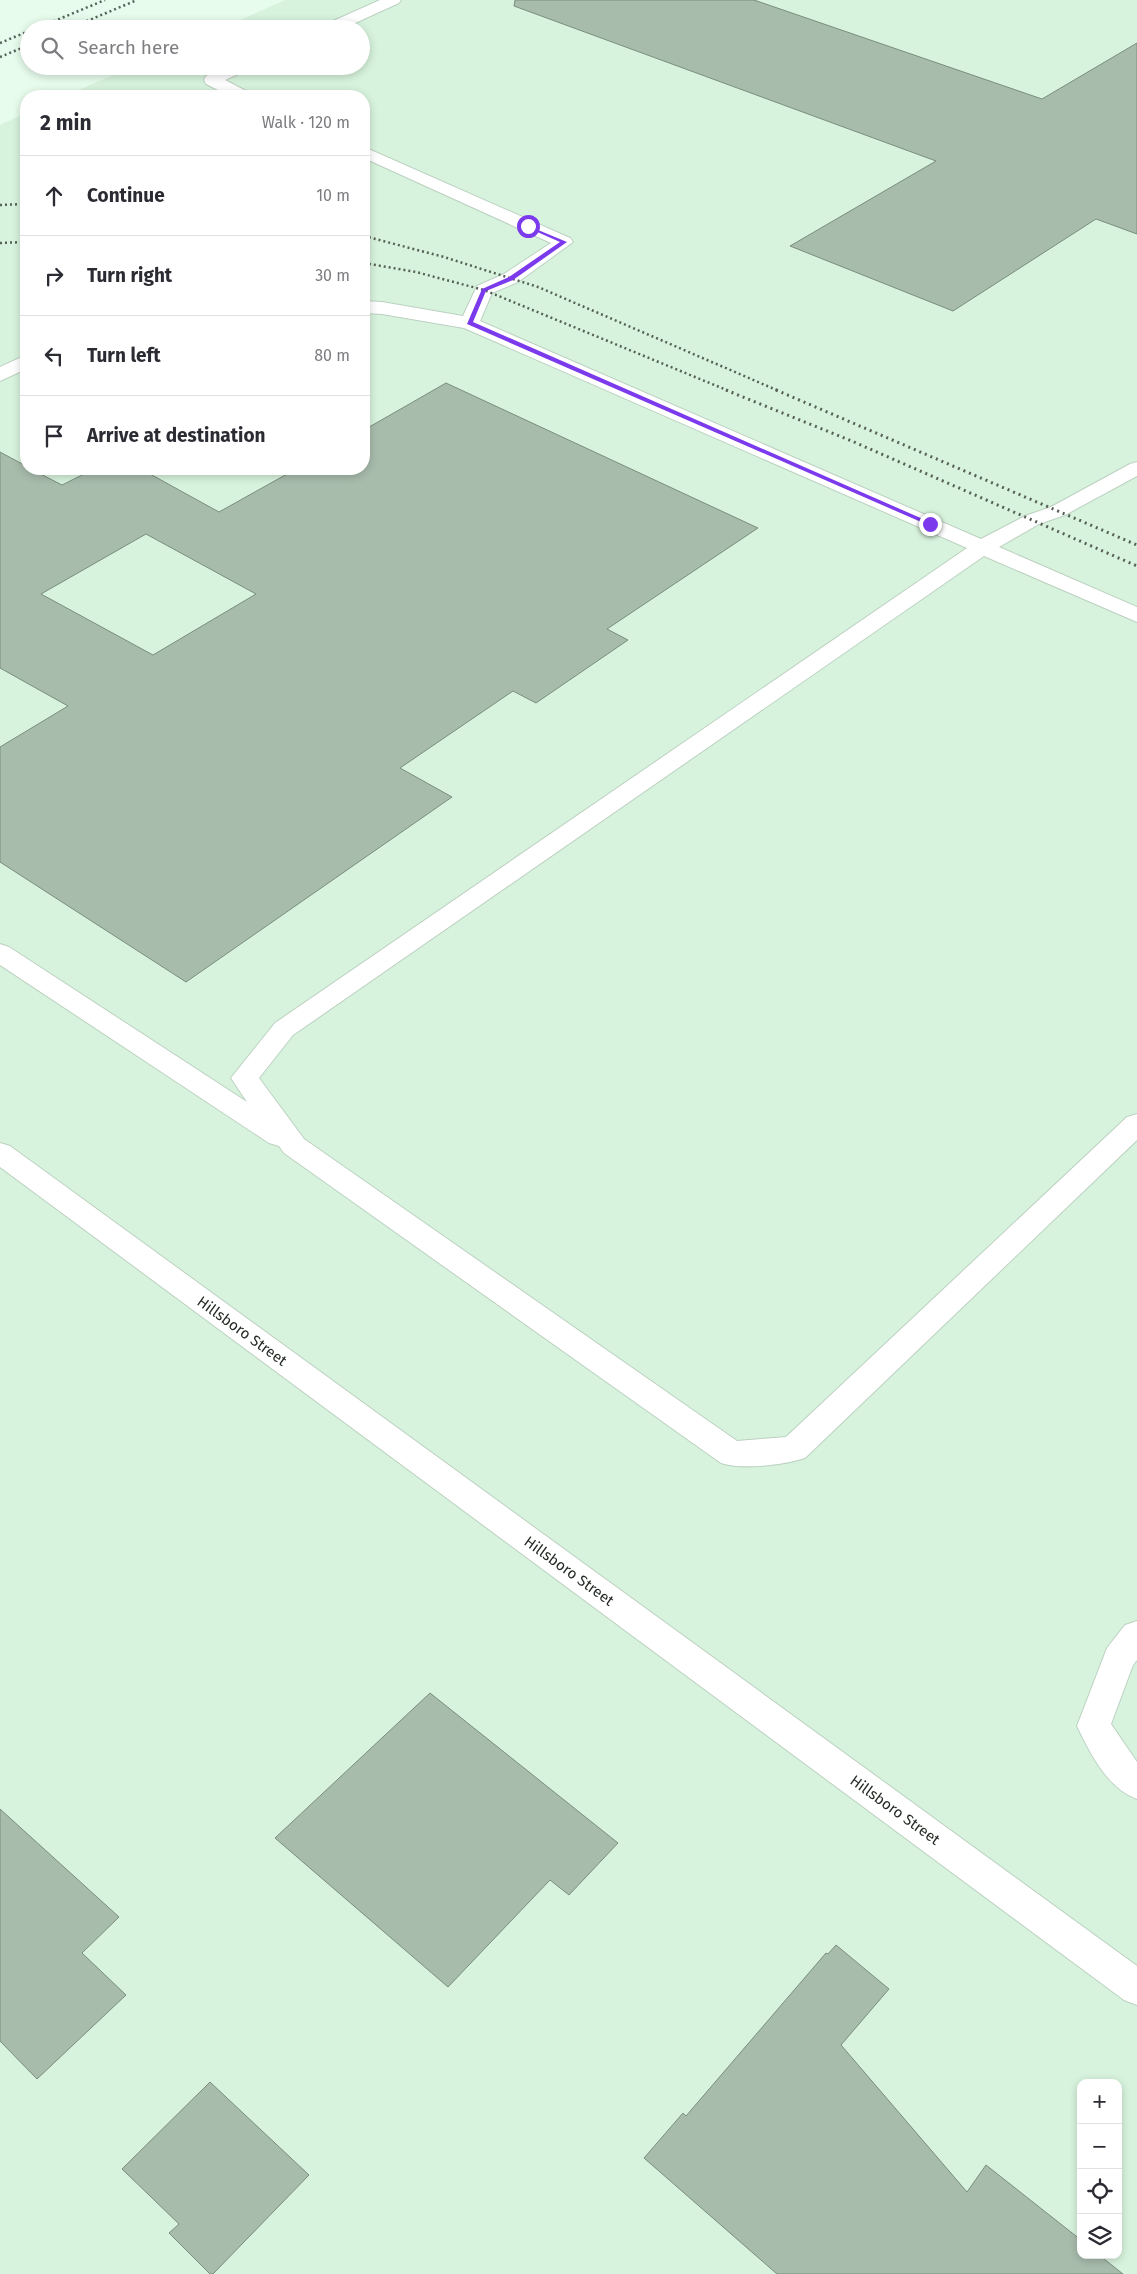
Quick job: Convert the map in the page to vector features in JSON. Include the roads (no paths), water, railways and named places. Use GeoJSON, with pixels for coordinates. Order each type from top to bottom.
{"type":"FeatureCollection","features":[{"type":"Feature","properties":{"kind":"street"},"geometry":{"type":"LineString","coordinates":[[348,20],[393,0]]}},
{"type":"Feature","properties":{"kind":"street"},"geometry":{"type":"LineString","coordinates":[[223,75],[212,80],[231,90]]}},
{"type":"Feature","properties":{"kind":"street"},"geometry":{"type":"LineString","coordinates":[[370,155],[564,242],[511,278],[484,290],[469,322]]}},
{"type":"Feature","properties":{"kind":"street"},"geometry":{"type":"LineString","coordinates":[[370,307],[469,322],[1137,615]]}},
{"type":"Feature","properties":{"kind":"street"},"geometry":{"type":"LineString","coordinates":[[0,376],[20,364]]}},
{"type":"Feature","properties":{"kind":"street"},"geometry":{"type":"LineString","coordinates":[[294,1146],[244,1078],[284,1029],[983,547],[1032,520],[1058,511],[1137,468]]}},
{"type":"Feature","properties":{"kind":"street"},"geometry":{"type":"LineString","coordinates":[[0,953],[294,1146],[732,1454],[794,1449],[1137,1124]]}},
{"type":"Feature","properties":{"kind":"street","name":"Hillsboro Street"},"geometry":{"type":"LineString","coordinates":[[0,1153],[1137,1988]]}},
{"type":"Feature","properties":{"kind":"street"},"geometry":{"type":"LineString","coordinates":[[1137,1635],[1120,1658],[1094,1726],[1120,1768],[1137,1784]]}},
{"type":"Feature","properties":{"kind":"railway"},"geometry":{"type":"LineString","coordinates":[[57,20],[105,0]]}},
{"type":"Feature","properties":{"kind":"railway"},"geometry":{"type":"LineString","coordinates":[[89,20],[137,0]]}},
{"type":"Feature","properties":{"kind":"railway"},"geometry":{"type":"LineString","coordinates":[[0,43],[20,35]]}},
{"type":"Feature","properties":{"kind":"railway"},"geometry":{"type":"LineString","coordinates":[[0,57],[20,49]]}},
{"type":"Feature","properties":{"kind":"railway"},"geometry":{"type":"LineString","coordinates":[[0,205],[20,204]]}},
{"type":"Feature","properties":{"kind":"railway"},"geometry":{"type":"LineString","coordinates":[[370,238],[444,257],[538,287],[779,391]]}},
{"type":"Feature","properties":{"kind":"railway"},"geometry":{"type":"LineString","coordinates":[[0,243],[20,242]]}},
{"type":"Feature","properties":{"kind":"railway"},"geometry":{"type":"LineString","coordinates":[[370,264],[416,272],[484,290],[729,391]]}},
{"type":"Feature","properties":{"kind":"railway"},"geometry":{"type":"LineString","coordinates":[[726,390],[854,442],[1137,566]]}},
{"type":"Feature","properties":{"kind":"railway"},"geometry":{"type":"LineString","coordinates":[[776,390],[1137,545]]}}]}
